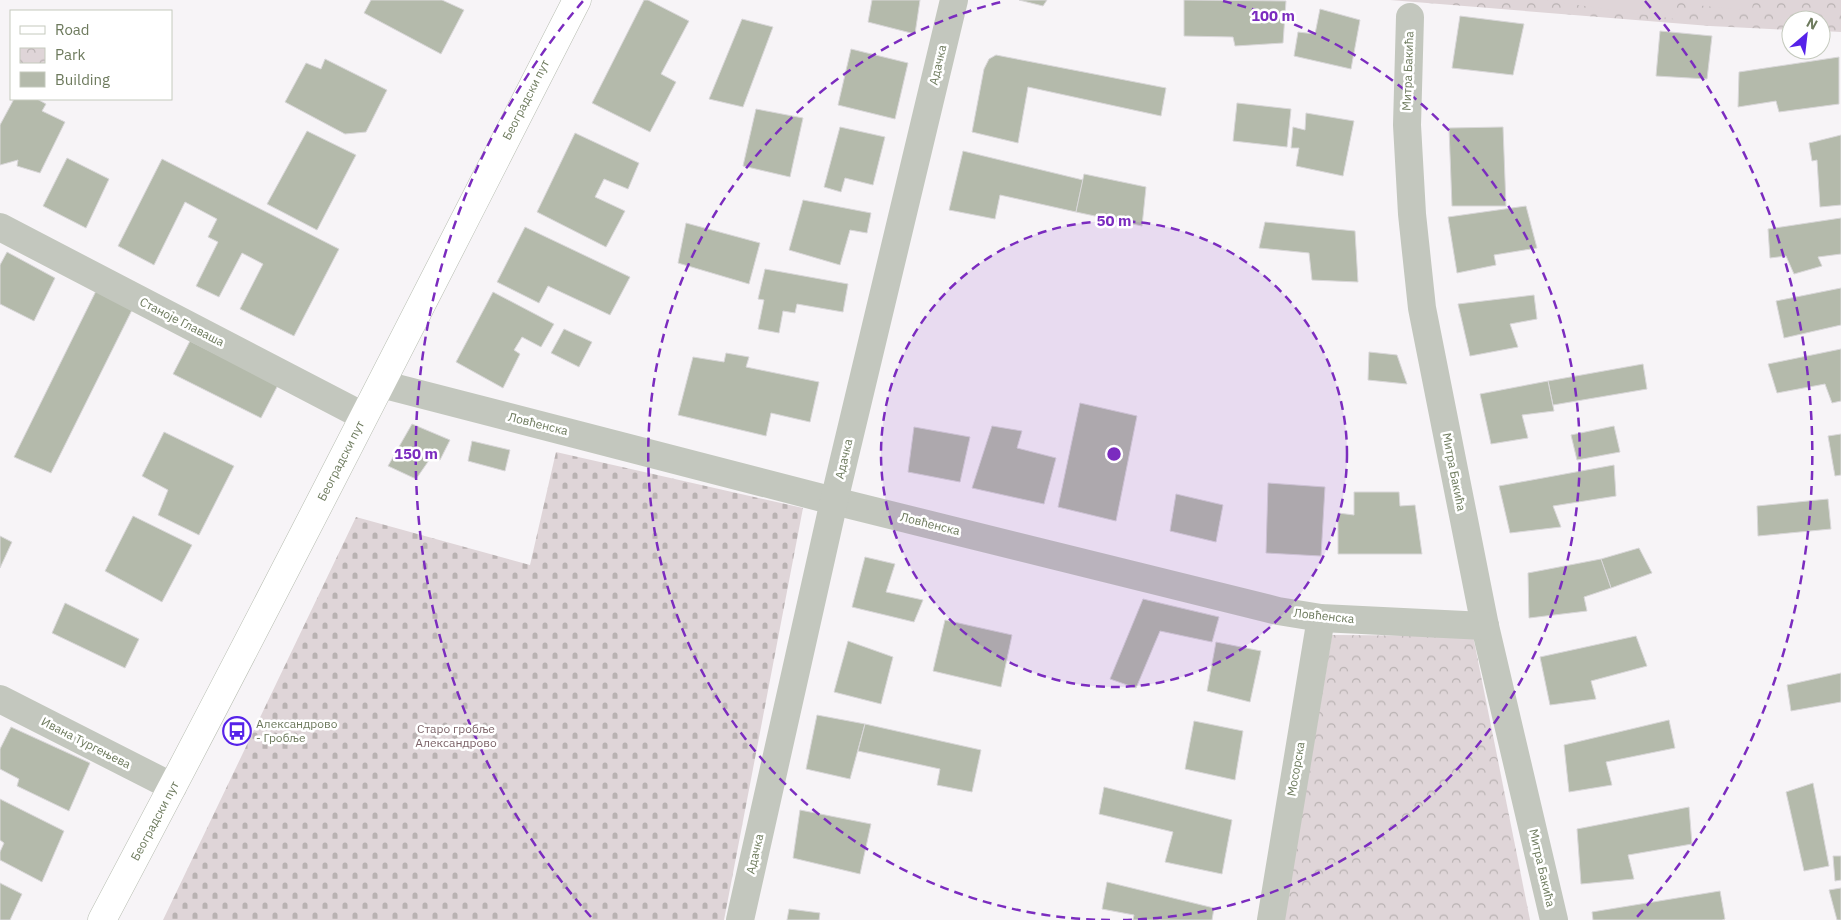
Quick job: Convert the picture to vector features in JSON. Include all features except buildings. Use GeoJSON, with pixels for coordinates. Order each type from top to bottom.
{"type":"FeatureCollection","features":[{"type":"Feature","properties":{"kind":"main road","name":"Београдски пут"},"geometry":{"type":"LineString","coordinates":[[102,920],[173,787],[363,416],[382,384],[577,0]]}},
{"type":"Feature","properties":{"kind":"street","name":"Адачка"},"geometry":{"type":"LineString","coordinates":[[740,920],[834,501],[954,0]]}},
{"type":"Feature","properties":{"kind":"street","name":"Митра Бакића"},"geometry":{"type":"LineString","coordinates":[[1410,17],[1407,125],[1412,214],[1422,308],[1485,626],[1554,920]]}},
{"type":"Feature","properties":{"kind":"street","name":"Станоје Главаша"},"geometry":{"type":"LineString","coordinates":[[0,228],[363,416]]}},
{"type":"Feature","properties":{"kind":"street","name":"Ловћенска"},"geometry":{"type":"LineString","coordinates":[[382,384],[834,501],[1278,611],[1321,618],[1485,626]]}},
{"type":"Feature","properties":{"kind":"street","name":"Мосорска"},"geometry":{"type":"LineString","coordinates":[[1270,920],[1321,618]]}},
{"type":"Feature","properties":{"kind":"street","name":"Ивана Тургењева"},"geometry":{"type":"LineString","coordinates":[[0,699],[173,787]]}},
{"type":"Feature","properties":{"kind":"green space"},"geometry":{"type":"Polygon","coordinates":[[[1390,0],[1841,0],[1841,32],[1831,32],[1831,10],[1781,10],[1781,30],[1710,26],[1390,0]]]}},
{"type":"Feature","properties":{"kind":"green space"},"geometry":{"type":"Polygon","coordinates":[[[1543,0],[1678,0],[1675,19],[1543,0]]]}},
{"type":"Feature","properties":{"kind":"green space"},"geometry":{"type":"Polygon","coordinates":[[[1687,0],[1753,0],[1752,11],[1686,4],[1687,0]]]}},
{"type":"Feature","properties":{"kind":"green space","name":"Старо гробље Александрово"},"geometry":{"type":"Polygon","coordinates":[[[556,452],[803,508],[724,920],[163,920],[356,517],[530,565],[556,452]]]}},
{"type":"Feature","properties":{"kind":"green space"},"geometry":{"type":"Polygon","coordinates":[[[1332,635],[1473,636],[1530,920],[1284,920],[1332,635]]]}},
{"type":"Feature","properties":{"kind":"place","name":"Александрово - Гробље"},"geometry":{"type":"Point","coordinates":[237,731]}}]}
